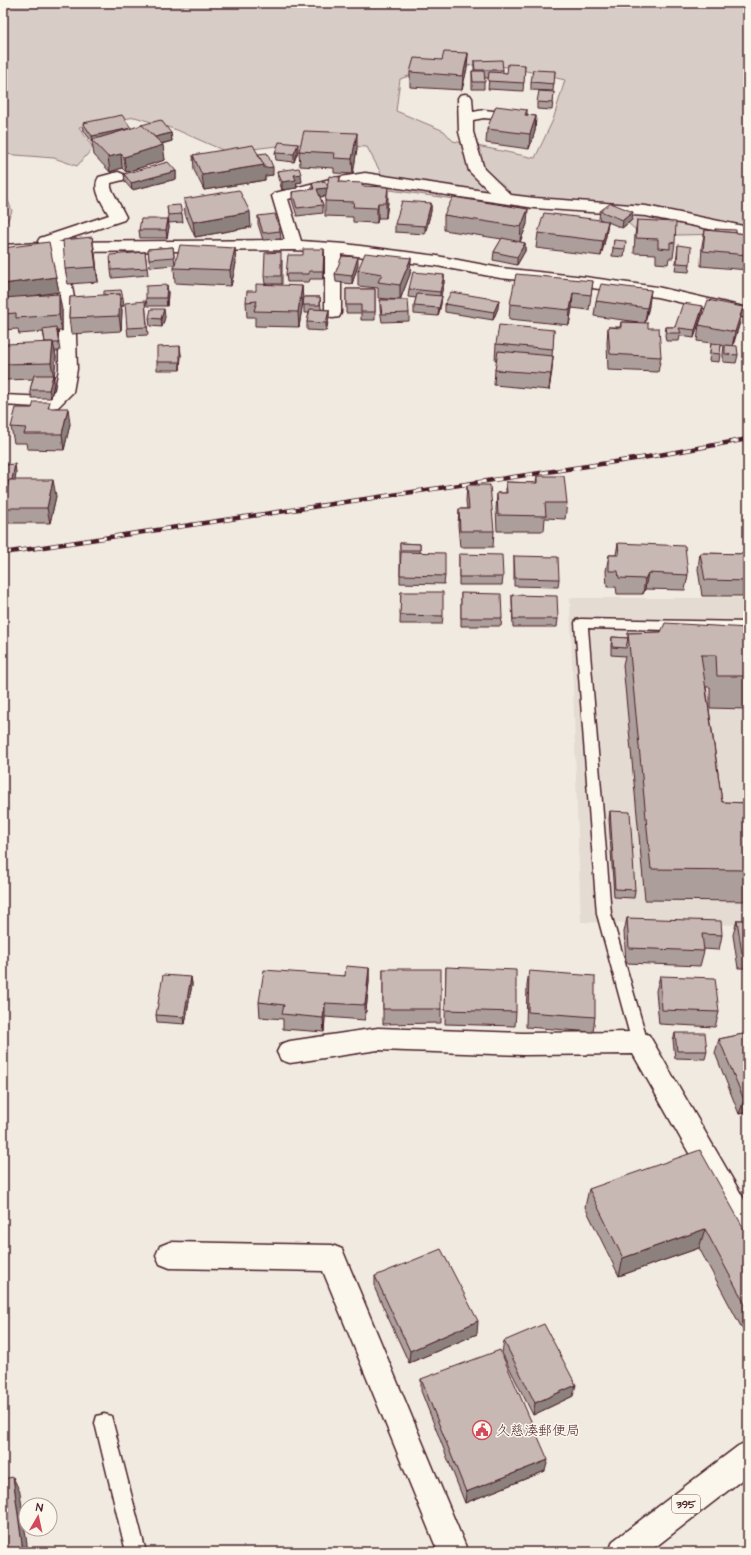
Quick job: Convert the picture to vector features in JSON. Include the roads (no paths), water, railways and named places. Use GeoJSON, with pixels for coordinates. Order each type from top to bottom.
{"type":"FeatureCollection","features":[{"type":"Feature","properties":{"kind":"main road"},"geometry":{"type":"LineString","coordinates":[[465,98],[466,132],[477,172],[505,198]]}},
{"type":"Feature","properties":{"kind":"main road"},"geometry":{"type":"LineString","coordinates":[[466,117],[484,114],[526,119]]}},
{"type":"Feature","properties":{"kind":"main road"},"geometry":{"type":"LineString","coordinates":[[20,249],[118,217],[103,188],[104,180],[118,177]]}},
{"type":"Feature","properties":{"kind":"main road"},"geometry":{"type":"LineString","coordinates":[[294,245],[280,196],[334,183],[365,178],[535,203],[646,211],[748,232]]}},
{"type":"Feature","properties":{"kind":"main road"},"geometry":{"type":"LineString","coordinates":[[3,250],[57,247],[294,245],[333,248],[437,261],[500,273],[585,282],[657,292],[748,313]]}},
{"type":"Feature","properties":{"kind":"main road"},"geometry":{"type":"LineString","coordinates":[[3,400],[52,403],[64,392],[68,369],[67,304],[57,247]]}},
{"type":"Feature","properties":{"kind":"main road"},"geometry":{"type":"LineString","coordinates":[[333,248],[333,313]]}},
{"type":"Feature","properties":{"kind":"main road"},"geometry":{"type":"LineString","coordinates":[[290,1052],[378,1039],[523,1044],[640,1043],[748,1231]]}},
{"type":"Feature","properties":{"kind":"main road"},"geometry":{"type":"LineString","coordinates":[[170,1254],[332,1258],[453,1552]]}},
{"type":"Feature","properties":{"kind":"main road","name":"395"},"geometry":{"type":"LineString","coordinates":[[624,1552],[748,1456]]}},
{"type":"Feature","properties":{"kind":"lane"},"geometry":{"type":"LineString","coordinates":[[640,1043],[604,914],[581,623],[748,627]]}},
{"type":"Feature","properties":{"kind":"lane"},"geometry":{"type":"LineString","coordinates":[[104,1423],[136,1552]]}},
{"type":"Feature","properties":{"kind":"railway"},"geometry":{"type":"LineString","coordinates":[[3,553],[648,457],[748,439]]}},
{"type":"Feature","properties":{"kind":"place","name":"久慈湊郵便局"},"geometry":{"type":"Point","coordinates":[482,1430]}}]}
